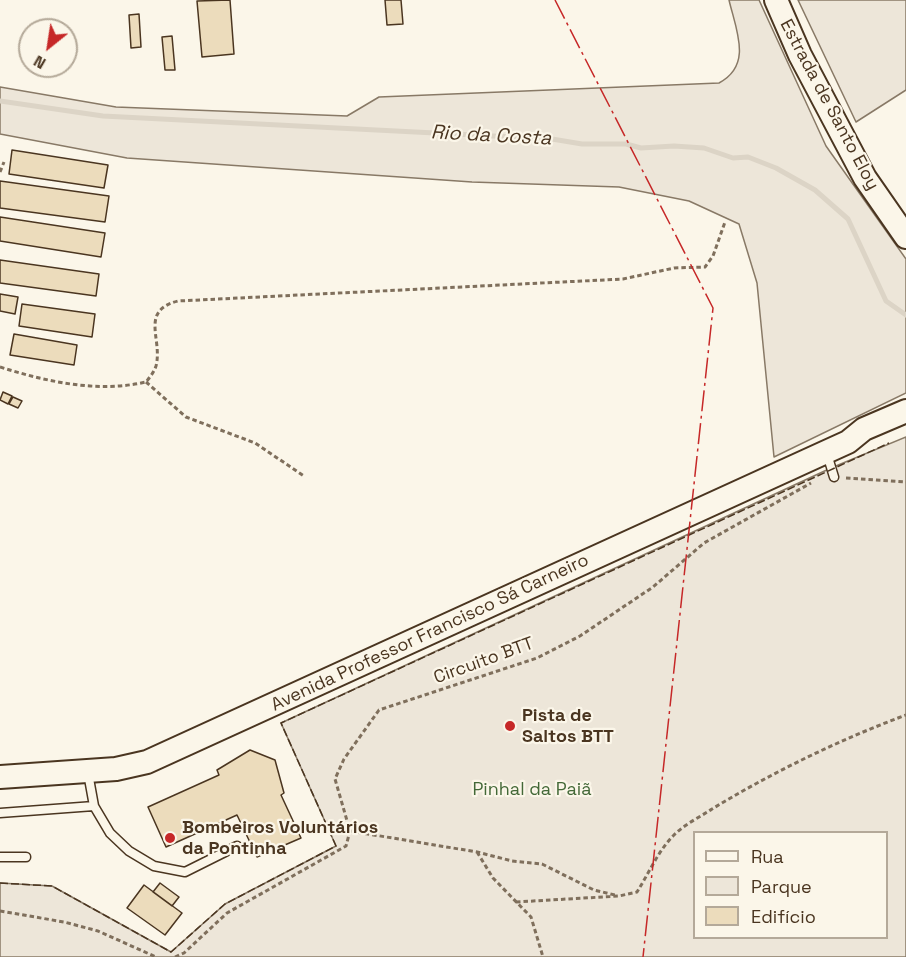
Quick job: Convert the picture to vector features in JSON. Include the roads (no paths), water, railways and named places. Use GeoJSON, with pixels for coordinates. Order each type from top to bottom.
{"type":"FeatureCollection","features":[{"type":"Feature","properties":{"kind":"main road","name":"Estrada de Santo Eloy"},"geometry":{"type":"LineString","coordinates":[[776,0],[800,55],[864,178],[906,237]]}},
{"type":"Feature","properties":{"kind":"main road"},"geometry":{"type":"LineString","coordinates":[[848,442],[864,429],[906,411]]}},
{"type":"Feature","properties":{"kind":"main road"},"geometry":{"type":"LineString","coordinates":[[848,442],[906,428]]}},
{"type":"Feature","properties":{"kind":"main road","name":"Avenida Professor Francisco Sá Carneiro"},"geometry":{"type":"LineString","coordinates":[[0,777],[116,769],[147,762],[848,442]]}},
{"type":"Feature","properties":{"kind":"lane"},"geometry":{"type":"LineString","coordinates":[[826,452],[834,477]]}},
{"type":"Feature","properties":{"kind":"lane"},"geometry":{"type":"LineString","coordinates":[[88,770],[94,806],[110,833],[129,851],[154,866],[185,872],[237,846]]}},
{"type":"Feature","properties":{"kind":"lane"},"geometry":{"type":"LineString","coordinates":[[0,813],[94,806]]}},
{"type":"Feature","properties":{"kind":"lane"},"geometry":{"type":"LineString","coordinates":[[0,856],[26,857]]}},
{"type":"Feature","properties":{"kind":"waterway","name":"Rio da Costa"},"geometry":{"type":"LineString","coordinates":[[0,101],[103,116],[552,139],[582,144],[626,144],[641,148],[674,146],[704,148],[733,158],[748,157],[776,168],[815,190],[848,219],[886,301],[906,315]]}},
{"type":"Feature","properties":{"kind":"place","name":"Pista de Saltos BTT"},"geometry":{"type":"Point","coordinates":[510,726]}},
{"type":"Feature","properties":{"kind":"place","name":"Bombeiros Voluntários da Pontinha"},"geometry":{"type":"Point","coordinates":[170,838]}},
{"type":"Feature","properties":{"kind":"park label","name":"Pinhal da Paiã"},"geometry":{"type":"Point","coordinates":[532,790]}}]}
